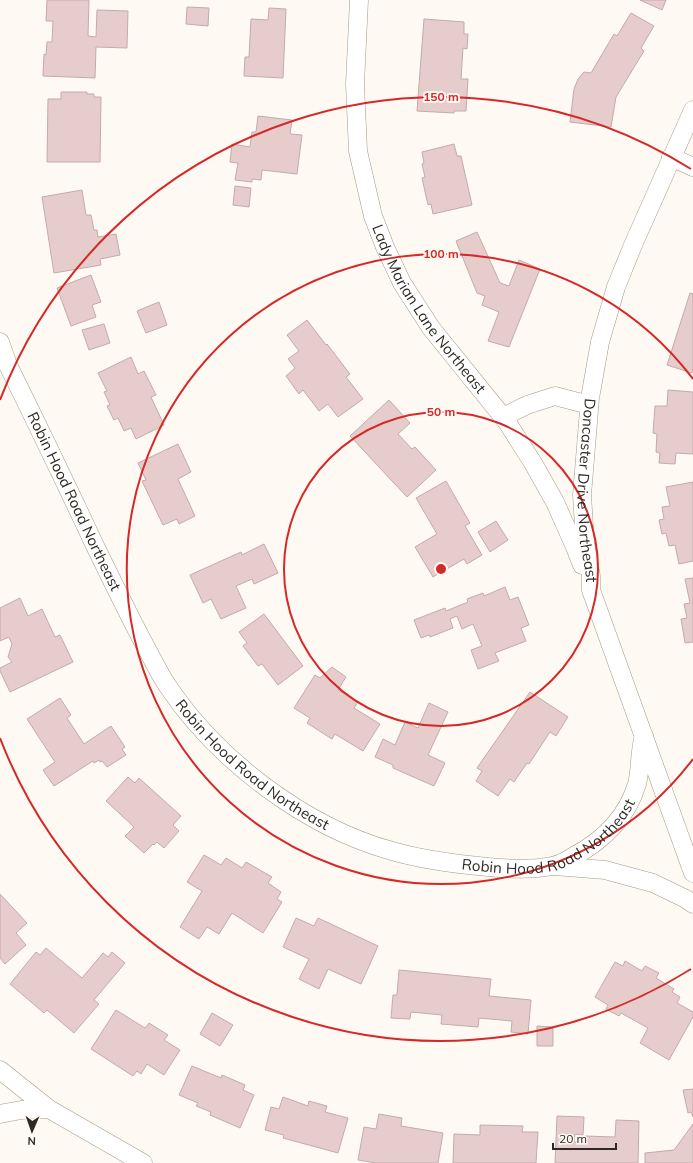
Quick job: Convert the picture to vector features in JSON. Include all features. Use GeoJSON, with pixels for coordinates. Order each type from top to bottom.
{"type":"FeatureCollection","features":[{"type":"Feature","properties":{"kind":"street","name":"Lady Marian Lane Northeast"},"geometry":{"type":"LineString","coordinates":[[359,0],[355,84],[358,151],[373,216],[385,248],[402,283],[431,328],[503,417],[533,463],[555,502],[575,547],[591,590]]}},
{"type":"Feature","properties":{"kind":"street","name":"Doncaster Drive Northeast"},"geometry":{"type":"LineString","coordinates":[[693,110],[616,287],[600,342],[589,405],[582,494],[586,542],[591,576],[591,590],[693,873]]}},
{"type":"Feature","properties":{"kind":"street"},"geometry":{"type":"LineString","coordinates":[[672,157],[693,168]]}},
{"type":"Feature","properties":{"kind":"street","name":"Robin Hood Road Northeast"},"geometry":{"type":"LineString","coordinates":[[0,342],[8,364],[132,622],[166,684],[191,719],[214,743],[266,788],[305,814],[346,835],[391,851],[436,862],[494,867],[528,868],[554,866],[591,847],[607,834],[619,820],[637,783],[641,763],[641,746],[644,736]]}},
{"type":"Feature","properties":{"kind":"street"},"geometry":{"type":"LineString","coordinates":[[503,417],[527,405],[555,396],[589,405]]}},
{"type":"Feature","properties":{"kind":"street"},"geometry":{"type":"LineString","coordinates":[[554,866],[605,870],[646,881],[686,899],[693,904]]}},
{"type":"Feature","properties":{"kind":"street"},"geometry":{"type":"LineString","coordinates":[[0,1070],[49,1110],[143,1163]]}},
{"type":"Feature","properties":{"kind":"street"},"geometry":{"type":"LineString","coordinates":[[0,1114],[21,1110],[49,1110]]}},
{"type":"Feature","properties":{"kind":"building"},"geometry":{"type":"Polygon","coordinates":[[[47,0],[89,0],[88,36],[96,37],[97,10],[128,11],[127,48],[96,47],[95,78],[43,76],[44,54],[46,55],[47,42],[52,42],[53,21],[46,21],[47,0]]]}},
{"type":"Feature","properties":{"kind":"building"},"geometry":{"type":"Polygon","coordinates":[[[640,0],[666,0],[662,10],[640,0]]]}},
{"type":"Feature","properties":{"kind":"building"},"geometry":{"type":"Polygon","coordinates":[[[187,7],[209,8],[208,26],[186,24],[187,7]]]}},
{"type":"Feature","properties":{"kind":"building"},"geometry":{"type":"Polygon","coordinates":[[[269,8],[286,9],[283,78],[244,76],[245,57],[249,57],[251,19],[268,20],[269,8]]]}},
{"type":"Feature","properties":{"kind":"building"},"geometry":{"type":"Polygon","coordinates":[[[631,13],[654,26],[641,48],[644,51],[616,97],[611,127],[570,122],[574,89],[578,79],[584,72],[591,73],[614,34],[617,36],[631,13]]]}},
{"type":"Feature","properties":{"kind":"building"},"geometry":{"type":"Polygon","coordinates":[[[424,19],[464,22],[464,34],[468,34],[467,49],[463,48],[461,79],[468,79],[466,111],[454,111],[454,113],[417,111],[424,19]]]}},
{"type":"Feature","properties":{"kind":"building"},"geometry":{"type":"Polygon","coordinates":[[[61,92],[87,92],[87,94],[94,94],[94,97],[101,97],[100,162],[47,162],[48,99],[61,99],[61,92]]]}},
{"type":"Feature","properties":{"kind":"building"},"geometry":{"type":"Polygon","coordinates":[[[258,116],[292,120],[290,134],[302,135],[297,174],[262,170],[261,180],[252,179],[252,182],[235,180],[238,163],[230,162],[232,144],[250,147],[252,132],[256,132],[258,116]]]}},
{"type":"Feature","properties":{"kind":"building"},"geometry":{"type":"Polygon","coordinates":[[[454,144],[457,156],[461,156],[472,205],[433,214],[431,204],[428,205],[422,178],[425,177],[422,164],[424,163],[422,152],[454,144]]]}},
{"type":"Feature","properties":{"kind":"building"},"geometry":{"type":"Polygon","coordinates":[[[235,186],[251,188],[249,207],[233,205],[235,186]]]}},
{"type":"Feature","properties":{"kind":"building"},"geometry":{"type":"Polygon","coordinates":[[[82,190],[86,215],[91,215],[94,230],[97,230],[98,237],[116,234],[120,255],[100,259],[101,265],[54,273],[42,197],[82,190]]]}},
{"type":"Feature","properties":{"kind":"building"},"geometry":{"type":"Polygon","coordinates":[[[477,232],[500,283],[509,286],[519,260],[540,269],[509,347],[488,341],[499,312],[482,305],[485,296],[477,293],[456,241],[477,232]]]}},
{"type":"Feature","properties":{"kind":"building"},"geometry":{"type":"Polygon","coordinates":[[[91,275],[101,302],[92,305],[96,317],[71,326],[57,288],[91,275]]]}},
{"type":"Feature","properties":{"kind":"building"},"geometry":{"type":"Polygon","coordinates":[[[690,293],[693,294],[692,373],[667,365],[690,293]]]}},
{"type":"Feature","properties":{"kind":"building"},"geometry":{"type":"Polygon","coordinates":[[[159,302],[167,325],[146,333],[137,311],[159,302]]]}},
{"type":"Feature","properties":{"kind":"building"},"geometry":{"type":"Polygon","coordinates":[[[307,320],[350,374],[346,377],[363,399],[338,417],[328,404],[319,411],[303,390],[299,394],[286,376],[295,368],[288,359],[299,351],[287,335],[307,320]]]}},
{"type":"Feature","properties":{"kind":"building"},"geometry":{"type":"Polygon","coordinates":[[[104,324],[110,343],[89,350],[82,330],[104,324]]]}},
{"type":"Feature","properties":{"kind":"building"},"geometry":{"type":"Polygon","coordinates":[[[131,357],[138,374],[144,371],[156,395],[151,397],[164,425],[136,439],[131,428],[124,431],[118,418],[114,420],[107,406],[110,405],[104,392],[107,391],[98,373],[131,357]]]}},
{"type":"Feature","properties":{"kind":"building"},"geometry":{"type":"Polygon","coordinates":[[[668,390],[693,392],[693,454],[676,453],[675,464],[659,463],[660,453],[656,452],[657,434],[653,433],[655,406],[667,406],[668,390]]]}},
{"type":"Feature","properties":{"kind":"building"},"geometry":{"type":"Polygon","coordinates":[[[389,400],[410,423],[398,434],[412,449],[415,447],[436,470],[407,497],[350,436],[389,400]]]}},
{"type":"Feature","properties":{"kind":"building"},"geometry":{"type":"Polygon","coordinates":[[[178,444],[191,472],[178,479],[195,516],[179,524],[177,519],[163,525],[142,481],[146,480],[138,463],[178,444]]]}},
{"type":"Feature","properties":{"kind":"building"},"geometry":{"type":"Polygon","coordinates":[[[446,481],[470,523],[465,526],[482,555],[467,564],[464,559],[433,577],[415,547],[437,534],[416,498],[446,481]]]}},
{"type":"Feature","properties":{"kind":"building"},"geometry":{"type":"Polygon","coordinates":[[[693,482],[693,561],[679,564],[675,545],[669,546],[666,533],[662,534],[659,520],[664,519],[662,507],[670,506],[666,487],[693,482]]]}},
{"type":"Feature","properties":{"kind":"building"},"geometry":{"type":"Polygon","coordinates":[[[496,521],[508,540],[490,552],[478,532],[496,521]]]}},
{"type":"Feature","properties":{"kind":"building"},"geometry":{"type":"Polygon","coordinates":[[[264,544],[278,573],[254,584],[252,579],[236,586],[246,608],[221,619],[211,599],[203,603],[190,575],[241,552],[242,555],[264,544]]]}},
{"type":"Feature","properties":{"kind":"building"},"geometry":{"type":"Polygon","coordinates":[[[693,578],[693,642],[685,643],[681,619],[687,618],[684,604],[690,603],[685,579],[693,578]]]}},
{"type":"Feature","properties":{"kind":"building"},"geometry":{"type":"Polygon","coordinates":[[[505,587],[510,600],[518,597],[529,625],[521,628],[526,641],[495,653],[499,661],[478,669],[471,650],[482,646],[473,624],[462,629],[457,616],[450,619],[453,628],[430,637],[429,635],[421,638],[414,620],[445,608],[446,611],[468,602],[467,599],[483,593],[484,596],[505,587]]]}},
{"type":"Feature","properties":{"kind":"building"},"geometry":{"type":"Polygon","coordinates":[[[20,598],[28,616],[42,609],[55,637],[60,635],[73,662],[10,692],[0,668],[12,662],[8,657],[12,644],[9,637],[0,641],[0,608],[20,598]]]}},
{"type":"Feature","properties":{"kind":"building"},"geometry":{"type":"Polygon","coordinates":[[[264,614],[303,666],[278,685],[262,664],[258,666],[243,646],[247,643],[239,632],[264,614]]]}},
{"type":"Feature","properties":{"kind":"building"},"geometry":{"type":"Polygon","coordinates":[[[332,667],[346,677],[338,690],[358,702],[354,708],[380,724],[363,751],[335,734],[332,739],[307,723],[310,718],[294,708],[315,675],[320,678],[332,667]]]}},
{"type":"Feature","properties":{"kind":"building"},"geometry":{"type":"Polygon","coordinates":[[[530,692],[568,717],[556,736],[550,732],[529,764],[527,763],[514,782],[510,779],[498,796],[476,781],[482,771],[477,768],[530,692]]]}},
{"type":"Feature","properties":{"kind":"building"},"geometry":{"type":"Polygon","coordinates":[[[60,698],[71,715],[67,718],[84,744],[111,726],[125,747],[122,749],[126,755],[107,767],[102,761],[100,762],[99,760],[94,763],[93,761],[54,786],[43,770],[55,762],[27,719],[60,698]]]}},
{"type":"Feature","properties":{"kind":"building"},"geometry":{"type":"Polygon","coordinates":[[[429,703],[448,712],[428,755],[445,763],[434,786],[393,768],[393,765],[375,757],[383,739],[395,745],[405,722],[418,728],[429,703]]]}},
{"type":"Feature","properties":{"kind":"building"},"geometry":{"type":"Polygon","coordinates":[[[128,777],[135,783],[139,778],[181,816],[173,825],[179,831],[164,848],[157,842],[144,853],[125,836],[134,827],[106,801],[128,777]]]}},
{"type":"Feature","properties":{"kind":"building"},"geometry":{"type":"Polygon","coordinates":[[[204,855],[221,865],[226,858],[242,868],[246,862],[272,877],[268,883],[281,892],[277,899],[282,902],[263,933],[232,913],[219,934],[207,927],[199,939],[180,927],[202,891],[187,882],[204,855]]]}},
{"type":"Feature","properties":{"kind":"building"},"geometry":{"type":"Polygon","coordinates":[[[0,894],[27,923],[16,933],[26,945],[5,964],[0,958],[0,894]]]}},
{"type":"Feature","properties":{"kind":"building"},"geometry":{"type":"Polygon","coordinates":[[[296,918],[314,926],[318,918],[378,946],[361,984],[328,969],[319,989],[299,979],[309,959],[283,947],[296,918]]]}},
{"type":"Feature","properties":{"kind":"building"},"geometry":{"type":"Polygon","coordinates":[[[46,948],[82,978],[103,953],[108,957],[112,952],[125,963],[94,1000],[99,1004],[74,1033],[47,1010],[44,1013],[10,984],[36,952],[40,955],[46,948]]]}},
{"type":"Feature","properties":{"kind":"building"},"geometry":{"type":"Polygon","coordinates":[[[625,961],[642,971],[645,966],[659,973],[656,978],[674,989],[672,992],[680,997],[677,1003],[693,1012],[693,1017],[669,1060],[640,1043],[648,1028],[621,1013],[619,1016],[606,1009],[608,1005],[595,997],[615,962],[623,966],[625,961]]]}},
{"type":"Feature","properties":{"kind":"building"},"geometry":{"type":"Polygon","coordinates":[[[399,970],[491,979],[489,996],[531,1000],[528,1034],[511,1032],[512,1021],[479,1018],[478,1027],[441,1024],[442,1015],[411,1012],[410,1019],[391,1018],[393,995],[397,995],[399,970]]]}},
{"type":"Feature","properties":{"kind":"building"},"geometry":{"type":"Polygon","coordinates":[[[116,1010],[145,1028],[149,1023],[168,1035],[164,1040],[180,1050],[164,1075],[147,1064],[141,1074],[137,1071],[133,1076],[91,1049],[116,1010]]]}},
{"type":"Feature","properties":{"kind":"building"},"geometry":{"type":"Polygon","coordinates":[[[212,1013],[233,1025],[220,1046],[200,1034],[212,1013]]]}},
{"type":"Feature","properties":{"kind":"building"},"geometry":{"type":"Polygon","coordinates":[[[537,1026],[553,1027],[553,1046],[537,1046],[537,1026]]]}},
{"type":"Feature","properties":{"kind":"building"},"geometry":{"type":"Polygon","coordinates":[[[192,1066],[221,1078],[222,1075],[245,1085],[243,1090],[254,1095],[240,1128],[210,1115],[211,1112],[196,1106],[198,1103],[179,1095],[192,1066]]]}},
{"type":"Feature","properties":{"kind":"building"},"geometry":{"type":"Polygon","coordinates":[[[693,1089],[693,1117],[691,1112],[688,1113],[683,1090],[693,1089]]]}},
{"type":"Feature","properties":{"kind":"building"},"geometry":{"type":"Polygon","coordinates":[[[283,1097],[308,1106],[309,1101],[327,1106],[325,1112],[348,1118],[338,1153],[283,1138],[284,1135],[265,1130],[271,1107],[279,1109],[283,1097]]]}},
{"type":"Feature","properties":{"kind":"building"},"geometry":{"type":"Polygon","coordinates":[[[379,1114],[402,1118],[401,1126],[443,1133],[438,1163],[376,1163],[358,1160],[364,1127],[376,1129],[379,1114]]]}},
{"type":"Feature","properties":{"kind":"building"},"geometry":{"type":"Polygon","coordinates":[[[557,1116],[584,1117],[583,1135],[575,1134],[574,1142],[585,1143],[585,1136],[615,1137],[616,1120],[639,1121],[638,1163],[555,1163],[557,1116]]]}},
{"type":"Feature","properties":{"kind":"building"},"geometry":{"type":"Polygon","coordinates":[[[693,1124],[693,1163],[645,1163],[645,1153],[674,1150],[693,1124]]]}},
{"type":"Feature","properties":{"kind":"building"},"geometry":{"type":"Polygon","coordinates":[[[480,1125],[523,1126],[522,1132],[538,1132],[536,1163],[453,1163],[454,1134],[480,1135],[480,1125]]]}}]}
